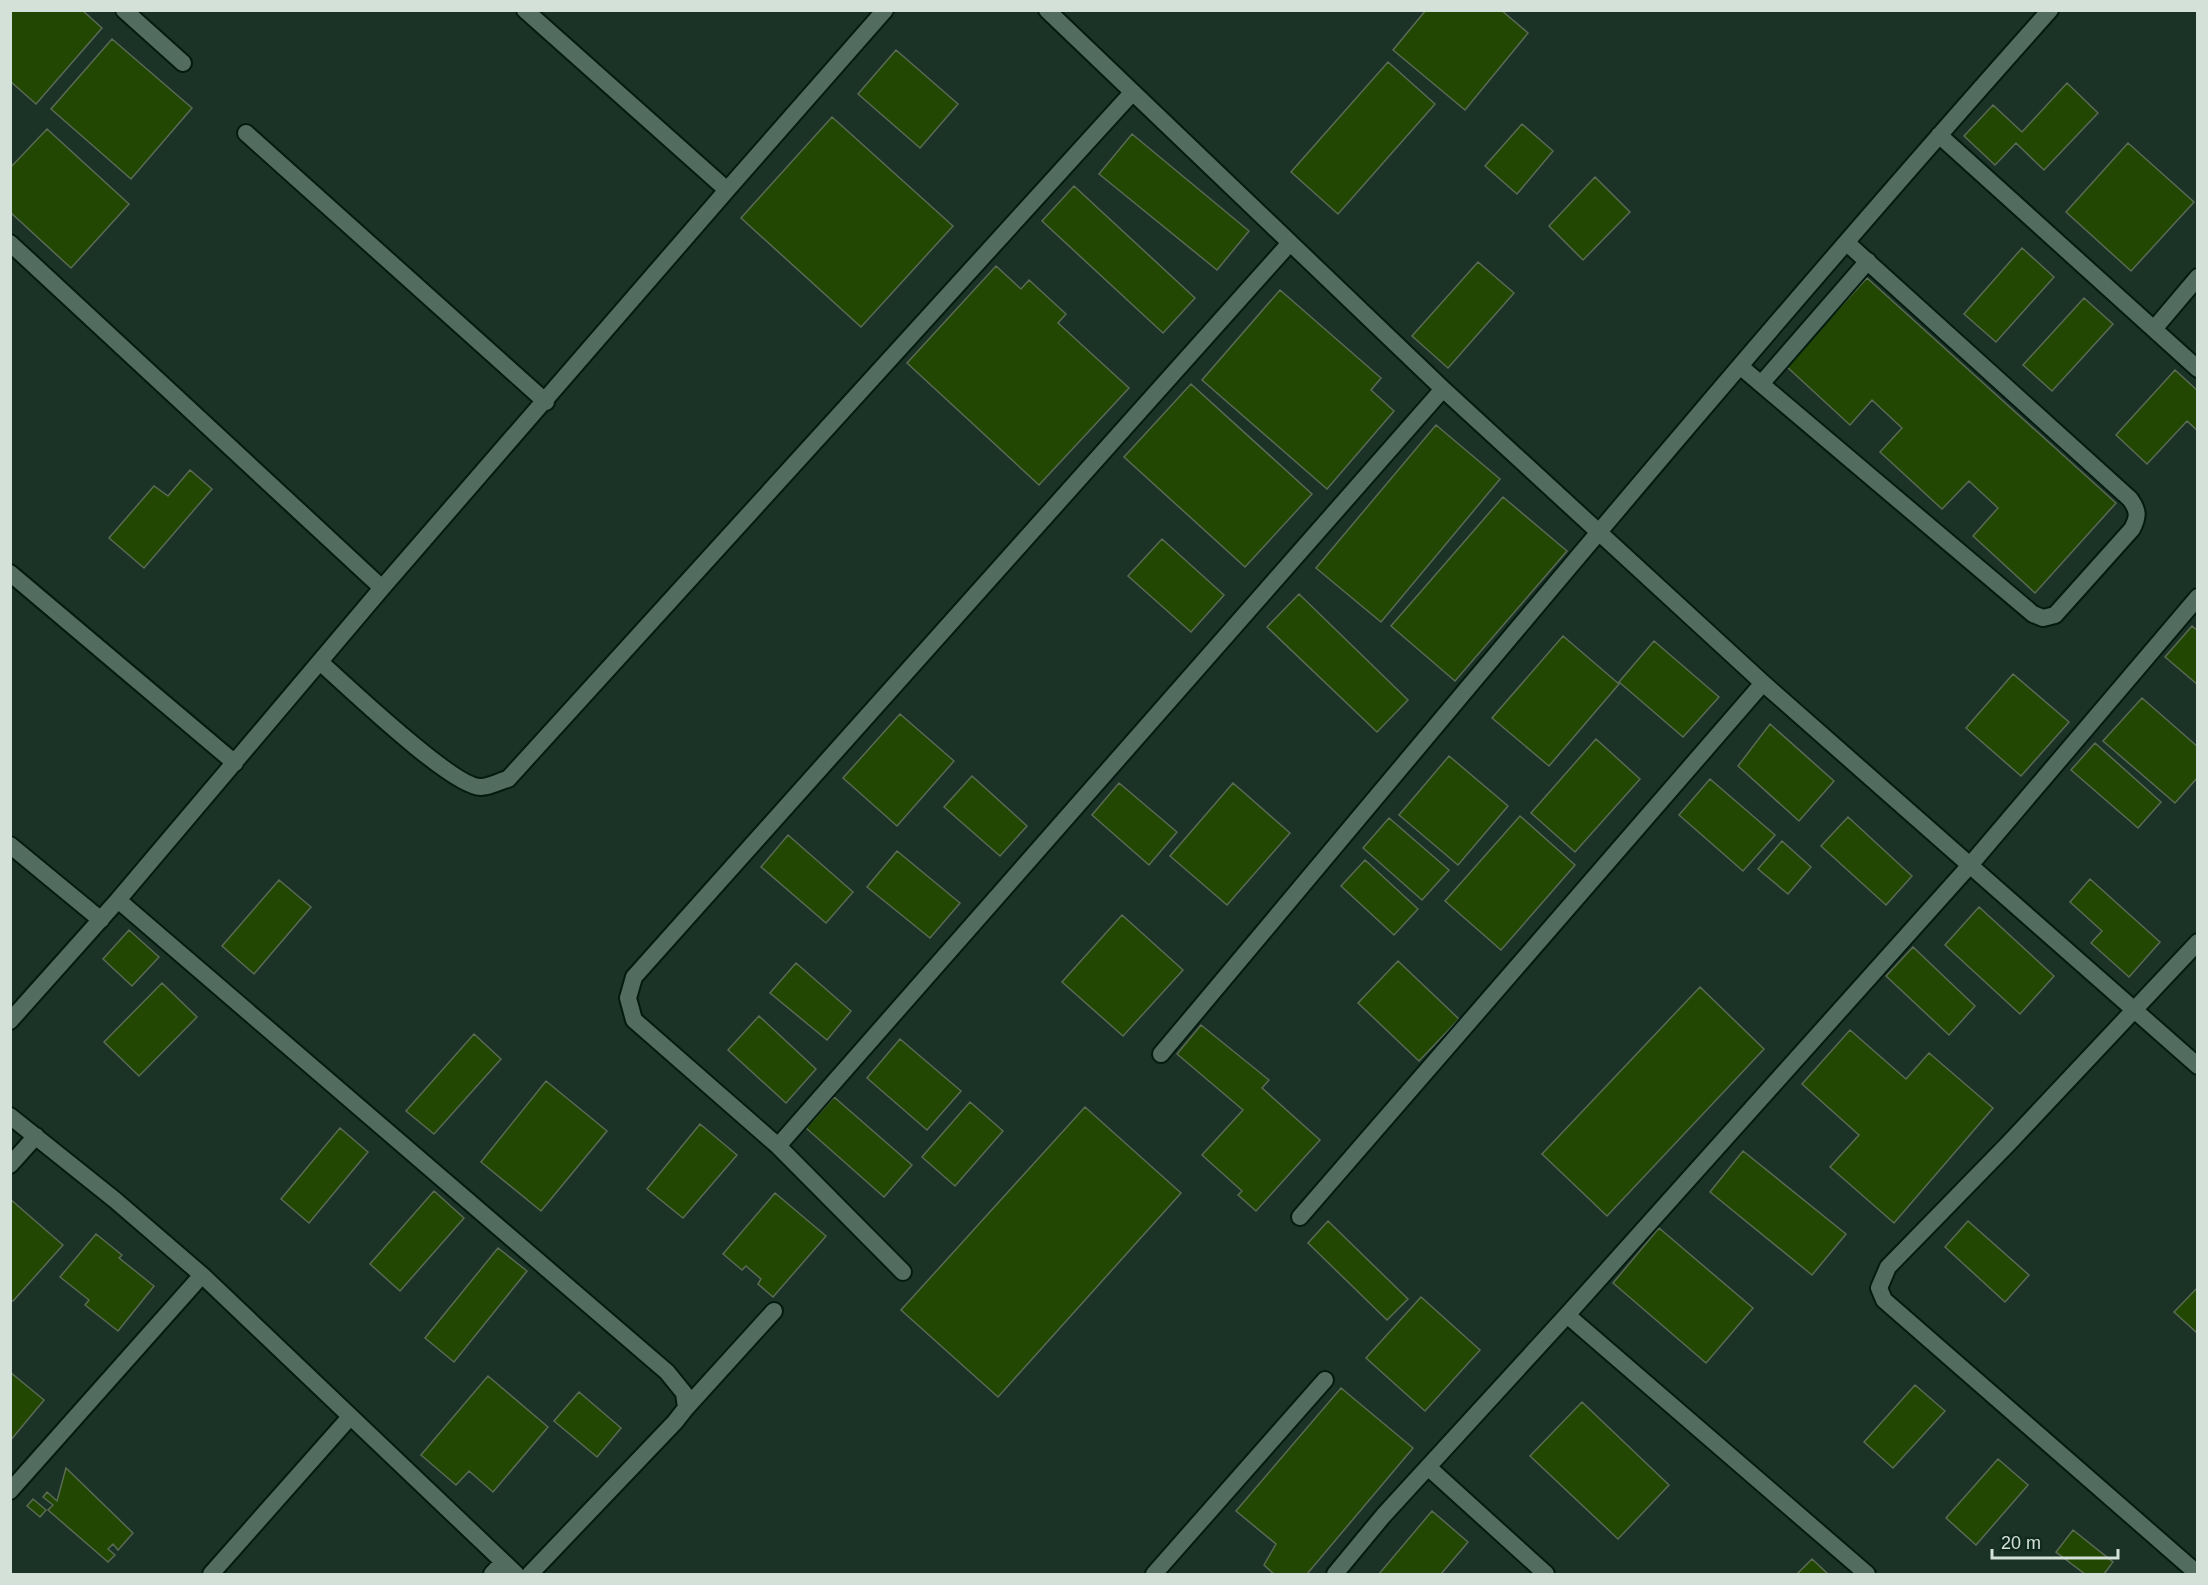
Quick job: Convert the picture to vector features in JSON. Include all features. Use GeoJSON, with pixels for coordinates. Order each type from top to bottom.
{"type":"FeatureCollection","features":[{"type":"Feature","properties":{"kind":"street"},"geometry":{"type":"LineString","coordinates":[[124,10],[183,63]]}},
{"type":"Feature","properties":{"kind":"street"},"geometry":{"type":"LineString","coordinates":[[525,10],[727,190]]}},
{"type":"Feature","properties":{"kind":"street"},"geometry":{"type":"LineString","coordinates":[[10,1021],[118,900],[382,588],[885,10]]}},
{"type":"Feature","properties":{"kind":"street"},"geometry":{"type":"LineString","coordinates":[[1047,10],[1131,94],[1443,389],[1763,683],[1971,864],[2133,1012],[2198,1066]]}},
{"type":"Feature","properties":{"kind":"street"},"geometry":{"type":"LineString","coordinates":[[1161,1054],[1600,532],[1939,135],[2050,10]]}},
{"type":"Feature","properties":{"kind":"street"},"geometry":{"type":"LineString","coordinates":[[320,662],[439,766],[463,782],[480,788],[508,779],[1131,94]]}},
{"type":"Feature","properties":{"kind":"street"},"geometry":{"type":"LineString","coordinates":[[246,134],[546,402]]}},
{"type":"Feature","properties":{"kind":"street"},"geometry":{"type":"LineString","coordinates":[[1939,135],[2198,369]]}},
{"type":"Feature","properties":{"kind":"street"},"geometry":{"type":"LineString","coordinates":[[10,243],[382,588]]}},
{"type":"Feature","properties":{"kind":"street"},"geometry":{"type":"LineString","coordinates":[[1741,367],[2033,614],[2043,618],[2055,615],[2132,529],[2138,519],[2137,508],[2130,499],[1847,243]]}},
{"type":"Feature","properties":{"kind":"street"},"geometry":{"type":"LineString","coordinates":[[903,1272],[778,1146],[634,1020],[628,998],[634,977],[1289,244]]}},
{"type":"Feature","properties":{"kind":"street"},"geometry":{"type":"LineString","coordinates":[[1761,384],[1868,261]]}},
{"type":"Feature","properties":{"kind":"street"},"geometry":{"type":"LineString","coordinates":[[2154,329],[2198,277]]}},
{"type":"Feature","properties":{"kind":"street"},"geometry":{"type":"LineString","coordinates":[[778,1146],[1443,389]]}},
{"type":"Feature","properties":{"kind":"street"},"geometry":{"type":"LineString","coordinates":[[10,573],[235,763]]}},
{"type":"Feature","properties":{"kind":"street"},"geometry":{"type":"LineString","coordinates":[[1335,1575],[1428,1467],[1971,864],[2198,597]]}},
{"type":"Feature","properties":{"kind":"street"},"geometry":{"type":"LineString","coordinates":[[1300,1217],[1763,683]]}},
{"type":"Feature","properties":{"kind":"street"},"geometry":{"type":"LineString","coordinates":[[10,845],[100,920]]}},
{"type":"Feature","properties":{"kind":"street"},"geometry":{"type":"LineString","coordinates":[[118,900],[667,1372],[684,1393],[686,1408]]}},
{"type":"Feature","properties":{"kind":"street"},"geometry":{"type":"LineString","coordinates":[[2198,942],[1888,1267],[1879,1288],[1884,1300],[2198,1574]]}},
{"type":"Feature","properties":{"kind":"street"},"geometry":{"type":"LineString","coordinates":[[10,1116],[115,1200],[202,1275],[350,1417],[498,1568],[516,1575]]}},
{"type":"Feature","properties":{"kind":"street"},"geometry":{"type":"LineString","coordinates":[[10,1165],[36,1136]]}},
{"type":"Feature","properties":{"kind":"street"},"geometry":{"type":"LineString","coordinates":[[10,1491],[202,1275]]}},
{"type":"Feature","properties":{"kind":"street"},"geometry":{"type":"LineString","coordinates":[[530,1575],[774,1311]]}},
{"type":"Feature","properties":{"kind":"street"},"geometry":{"type":"LineString","coordinates":[[1567,1315],[1867,1575]]}},
{"type":"Feature","properties":{"kind":"street"},"geometry":{"type":"LineString","coordinates":[[1154,1575],[1324,1380]]}},
{"type":"Feature","properties":{"kind":"street"},"geometry":{"type":"LineString","coordinates":[[211,1575],[350,1417]]}},
{"type":"Feature","properties":{"kind":"street"},"geometry":{"type":"LineString","coordinates":[[1428,1467],[1546,1575]]}},
{"type":"Feature","properties":{"kind":"building"},"geometry":{"type":"Polygon","coordinates":[[[10,10],[82,10],[102,28],[36,104],[10,81],[10,10]]]}},
{"type":"Feature","properties":{"kind":"building"},"geometry":{"type":"Polygon","coordinates":[[[1426,10],[1501,10],[1528,33],[1465,110],[1393,50],[1426,10]]]}},
{"type":"Feature","properties":{"kind":"building"},"geometry":{"type":"Polygon","coordinates":[[[112,39],[192,108],[131,179],[51,109],[112,39]]]}},
{"type":"Feature","properties":{"kind":"building"},"geometry":{"type":"Polygon","coordinates":[[[896,50],[958,104],[920,148],[858,94],[896,50]]]}},
{"type":"Feature","properties":{"kind":"building"},"geometry":{"type":"Polygon","coordinates":[[[1388,62],[1435,104],[1338,214],[1291,172],[1388,62]]]}},
{"type":"Feature","properties":{"kind":"building"},"geometry":{"type":"Polygon","coordinates":[[[2067,83],[2098,113],[2044,170],[2016,143],[1995,165],[1964,136],[1993,105],[2022,132],[2067,83]]]}},
{"type":"Feature","properties":{"kind":"building"},"geometry":{"type":"Polygon","coordinates":[[[832,117],[953,226],[861,327],[741,218],[832,117]]]}},
{"type":"Feature","properties":{"kind":"building"},"geometry":{"type":"Polygon","coordinates":[[[1522,124],[1553,151],[1517,194],[1485,166],[1522,124]]]}},
{"type":"Feature","properties":{"kind":"building"},"geometry":{"type":"Polygon","coordinates":[[[47,129],[129,204],[71,268],[10,212],[10,168],[47,129]]]}},
{"type":"Feature","properties":{"kind":"building"},"geometry":{"type":"Polygon","coordinates":[[[1132,134],[1249,231],[1217,270],[1099,174],[1132,134]]]}},
{"type":"Feature","properties":{"kind":"building"},"geometry":{"type":"Polygon","coordinates":[[[2128,143],[2194,202],[2131,271],[2066,212],[2128,143]]]}},
{"type":"Feature","properties":{"kind":"building"},"geometry":{"type":"Polygon","coordinates":[[[1595,177],[1630,212],[1583,260],[1549,226],[1595,177]]]}},
{"type":"Feature","properties":{"kind":"building"},"geometry":{"type":"Polygon","coordinates":[[[1074,186],[1195,298],[1163,333],[1042,221],[1074,186]]]}},
{"type":"Feature","properties":{"kind":"building"},"geometry":{"type":"Polygon","coordinates":[[[2022,248],[2054,277],[1996,342],[1964,314],[2022,248]]]}},
{"type":"Feature","properties":{"kind":"building"},"geometry":{"type":"Polygon","coordinates":[[[1478,262],[1514,293],[1448,368],[1412,336],[1478,262]]]}},
{"type":"Feature","properties":{"kind":"building"},"geometry":{"type":"Polygon","coordinates":[[[996,266],[1021,289],[1029,280],[1066,314],[1058,323],[1129,388],[1039,485],[907,363],[996,266]]]}},
{"type":"Feature","properties":{"kind":"building"},"geometry":{"type":"Polygon","coordinates":[[[1867,278],[2116,503],[2035,593],[1973,536],[1998,508],[1969,481],[1942,509],[1880,452],[1902,428],[1872,400],[1850,425],[1786,366],[1867,278]]]}},
{"type":"Feature","properties":{"kind":"building"},"geometry":{"type":"Polygon","coordinates":[[[1280,290],[1381,378],[1371,390],[1394,411],[1327,489],[1202,380],[1280,290]]]}},
{"type":"Feature","properties":{"kind":"building"},"geometry":{"type":"Polygon","coordinates":[[[2084,298],[2113,324],[2052,391],[2023,365],[2084,298]]]}},
{"type":"Feature","properties":{"kind":"building"},"geometry":{"type":"Polygon","coordinates":[[[2175,370],[2198,391],[2198,431],[2187,421],[2147,464],[2116,435],[2175,370]]]}},
{"type":"Feature","properties":{"kind":"building"},"geometry":{"type":"Polygon","coordinates":[[[1191,384],[1312,494],[1245,567],[1124,457],[1191,384]]]}},
{"type":"Feature","properties":{"kind":"building"},"geometry":{"type":"Polygon","coordinates":[[[1436,425],[1500,479],[1381,622],[1316,568],[1436,425]]]}},
{"type":"Feature","properties":{"kind":"building"},"geometry":{"type":"Polygon","coordinates":[[[190,470],[212,489],[144,568],[109,538],[154,486],[168,496],[190,470]]]}},
{"type":"Feature","properties":{"kind":"building"},"geometry":{"type":"Polygon","coordinates":[[[1503,497],[1567,551],[1455,681],[1391,626],[1503,497]]]}},
{"type":"Feature","properties":{"kind":"building"},"geometry":{"type":"Polygon","coordinates":[[[1162,539],[1224,595],[1191,632],[1128,576],[1162,539]]]}},
{"type":"Feature","properties":{"kind":"building"},"geometry":{"type":"Polygon","coordinates":[[[1299,594],[1408,700],[1377,732],[1267,627],[1299,594]]]}},
{"type":"Feature","properties":{"kind":"building"},"geometry":{"type":"Polygon","coordinates":[[[2192,626],[2198,631],[2198,685],[2165,657],[2192,626]]]}},
{"type":"Feature","properties":{"kind":"building"},"geometry":{"type":"Polygon","coordinates":[[[1563,636],[1619,684],[1549,766],[1492,718],[1563,636]]]}},
{"type":"Feature","properties":{"kind":"building"},"geometry":{"type":"Polygon","coordinates":[[[1654,641],[1719,697],[1683,737],[1619,682],[1654,641]]]}},
{"type":"Feature","properties":{"kind":"building"},"geometry":{"type":"Polygon","coordinates":[[[2013,674],[2069,722],[2021,776],[1966,728],[2013,674]]]}},
{"type":"Feature","properties":{"kind":"building"},"geometry":{"type":"Polygon","coordinates":[[[2142,698],[2198,747],[2198,777],[2175,803],[2103,741],[2142,698]]]}},
{"type":"Feature","properties":{"kind":"building"},"geometry":{"type":"Polygon","coordinates":[[[900,714],[954,761],[897,826],[843,778],[900,714]]]}},
{"type":"Feature","properties":{"kind":"building"},"geometry":{"type":"Polygon","coordinates":[[[1770,724],[1834,781],[1799,821],[1738,766],[1770,724]]]}},
{"type":"Feature","properties":{"kind":"building"},"geometry":{"type":"Polygon","coordinates":[[[1596,739],[1640,779],[1575,852],[1531,813],[1596,739]]]}},
{"type":"Feature","properties":{"kind":"building"},"geometry":{"type":"Polygon","coordinates":[[[2095,743],[2161,802],[2138,828],[2071,770],[2095,743]]]}},
{"type":"Feature","properties":{"kind":"building"},"geometry":{"type":"Polygon","coordinates":[[[1449,756],[1508,806],[1458,865],[1399,815],[1449,756]]]}},
{"type":"Feature","properties":{"kind":"building"},"geometry":{"type":"Polygon","coordinates":[[[972,776],[1027,826],[1000,856],[944,807],[972,776]]]}},
{"type":"Feature","properties":{"kind":"building"},"geometry":{"type":"Polygon","coordinates":[[[1710,779],[1775,835],[1743,871],[1679,815],[1710,779]]]}},
{"type":"Feature","properties":{"kind":"building"},"geometry":{"type":"Polygon","coordinates":[[[1119,783],[1177,832],[1149,865],[1092,815],[1119,783]]]}},
{"type":"Feature","properties":{"kind":"building"},"geometry":{"type":"Polygon","coordinates":[[[1233,783],[1290,833],[1227,905],[1170,856],[1233,783]]]}},
{"type":"Feature","properties":{"kind":"building"},"geometry":{"type":"Polygon","coordinates":[[[1520,816],[1575,865],[1501,950],[1445,901],[1520,816]]]}},
{"type":"Feature","properties":{"kind":"building"},"geometry":{"type":"Polygon","coordinates":[[[1848,817],[1912,876],[1886,905],[1821,846],[1848,817]]]}},
{"type":"Feature","properties":{"kind":"building"},"geometry":{"type":"Polygon","coordinates":[[[1389,818],[1449,870],[1422,900],[1363,848],[1389,818]]]}},
{"type":"Feature","properties":{"kind":"building"},"geometry":{"type":"Polygon","coordinates":[[[788,835],[853,892],[826,923],[761,867],[788,835]]]}},
{"type":"Feature","properties":{"kind":"building"},"geometry":{"type":"Polygon","coordinates":[[[1782,841],[1811,867],[1788,894],[1758,869],[1782,841]]]}},
{"type":"Feature","properties":{"kind":"building"},"geometry":{"type":"Polygon","coordinates":[[[897,851],[960,903],[930,938],[867,887],[897,851]]]}},
{"type":"Feature","properties":{"kind":"building"},"geometry":{"type":"Polygon","coordinates":[[[1365,860],[1418,909],[1394,935],[1341,886],[1365,860]]]}},
{"type":"Feature","properties":{"kind":"building"},"geometry":{"type":"Polygon","coordinates":[[[2090,879],[2160,942],[2129,977],[2091,943],[2102,931],[2070,902],[2090,879]]]}},
{"type":"Feature","properties":{"kind":"building"},"geometry":{"type":"Polygon","coordinates":[[[279,880],[311,907],[254,974],[222,946],[279,880]]]}},
{"type":"Feature","properties":{"kind":"building"},"geometry":{"type":"Polygon","coordinates":[[[1979,907],[2054,976],[2020,1014],[1945,945],[1979,907]]]}},
{"type":"Feature","properties":{"kind":"building"},"geometry":{"type":"Polygon","coordinates":[[[1122,915],[1183,970],[1123,1036],[1062,982],[1122,915]]]}},
{"type":"Feature","properties":{"kind":"building"},"geometry":{"type":"Polygon","coordinates":[[[129,930],[159,957],[132,986],[103,959],[129,930]]]}},
{"type":"Feature","properties":{"kind":"building"},"geometry":{"type":"Polygon","coordinates":[[[1913,947],[1975,1006],[1949,1035],[1886,976],[1913,947]]]}},
{"type":"Feature","properties":{"kind":"building"},"geometry":{"type":"Polygon","coordinates":[[[1398,961],[1459,1019],[1419,1061],[1358,1003],[1398,961]]]}},
{"type":"Feature","properties":{"kind":"building"},"geometry":{"type":"Polygon","coordinates":[[[796,963],[851,1011],[827,1040],[770,993],[796,963]]]}},
{"type":"Feature","properties":{"kind":"building"},"geometry":{"type":"Polygon","coordinates":[[[162,983],[197,1017],[139,1076],[104,1042],[162,983]]]}},
{"type":"Feature","properties":{"kind":"building"},"geometry":{"type":"Polygon","coordinates":[[[1700,987],[1764,1049],[1607,1216],[1542,1154],[1700,987]]]}},
{"type":"Feature","properties":{"kind":"building"},"geometry":{"type":"Polygon","coordinates":[[[759,1016],[816,1069],[786,1103],[728,1050],[759,1016]]]}},
{"type":"Feature","properties":{"kind":"building"},"geometry":{"type":"Polygon","coordinates":[[[1201,1025],[1269,1080],[1262,1088],[1320,1140],[1256,1211],[1238,1195],[1242,1191],[1202,1155],[1243,1110],[1177,1054],[1201,1025]]]}},
{"type":"Feature","properties":{"kind":"building"},"geometry":{"type":"Polygon","coordinates":[[[1850,1030],[1906,1079],[1929,1053],[1993,1108],[1894,1223],[1830,1167],[1859,1135],[1802,1084],[1850,1030]]]}},
{"type":"Feature","properties":{"kind":"building"},"geometry":{"type":"Polygon","coordinates":[[[474,1034],[501,1059],[434,1134],[406,1111],[474,1034]]]}},
{"type":"Feature","properties":{"kind":"building"},"geometry":{"type":"Polygon","coordinates":[[[900,1039],[961,1091],[927,1130],[867,1078],[900,1039]]]}},
{"type":"Feature","properties":{"kind":"building"},"geometry":{"type":"Polygon","coordinates":[[[546,1081],[607,1131],[541,1211],[481,1162],[546,1081]]]}},
{"type":"Feature","properties":{"kind":"building"},"geometry":{"type":"Polygon","coordinates":[[[834,1097],[912,1165],[884,1197],[806,1128],[834,1097]]]}},
{"type":"Feature","properties":{"kind":"building"},"geometry":{"type":"Polygon","coordinates":[[[970,1102],[1003,1131],[955,1186],[922,1157],[970,1102]]]}},
{"type":"Feature","properties":{"kind":"building"},"geometry":{"type":"Polygon","coordinates":[[[1085,1107],[1181,1193],[998,1397],[901,1310],[1085,1107]]]}},
{"type":"Feature","properties":{"kind":"building"},"geometry":{"type":"Polygon","coordinates":[[[700,1124],[737,1155],[683,1218],[647,1189],[700,1124]]]}},
{"type":"Feature","properties":{"kind":"building"},"geometry":{"type":"Polygon","coordinates":[[[340,1128],[368,1152],[309,1223],[281,1199],[340,1128]]]}},
{"type":"Feature","properties":{"kind":"building"},"geometry":{"type":"Polygon","coordinates":[[[1743,1151],[1846,1234],[1812,1275],[1710,1192],[1743,1151]]]}},
{"type":"Feature","properties":{"kind":"building"},"geometry":{"type":"Polygon","coordinates":[[[434,1191],[464,1218],[400,1291],[370,1264],[434,1191]]]}},
{"type":"Feature","properties":{"kind":"building"},"geometry":{"type":"Polygon","coordinates":[[[775,1193],[826,1236],[773,1297],[758,1284],[761,1279],[746,1266],[742,1270],[723,1254],[775,1193]]]}},
{"type":"Feature","properties":{"kind":"building"},"geometry":{"type":"Polygon","coordinates":[[[10,1199],[63,1245],[13,1301],[10,1299],[10,1199]]]}},
{"type":"Feature","properties":{"kind":"building"},"geometry":{"type":"Polygon","coordinates":[[[1328,1221],[1408,1299],[1387,1320],[1308,1243],[1328,1221]]]}},
{"type":"Feature","properties":{"kind":"building"},"geometry":{"type":"Polygon","coordinates":[[[1968,1221],[2029,1275],[2005,1302],[1945,1247],[1968,1221]]]}},
{"type":"Feature","properties":{"kind":"building"},"geometry":{"type":"Polygon","coordinates":[[[1659,1228],[1753,1308],[1706,1363],[1613,1283],[1659,1228]]]}},
{"type":"Feature","properties":{"kind":"building"},"geometry":{"type":"Polygon","coordinates":[[[96,1234],[122,1255],[119,1258],[154,1286],[118,1331],[85,1305],[89,1300],[60,1277],[96,1234]]]}},
{"type":"Feature","properties":{"kind":"building"},"geometry":{"type":"Polygon","coordinates":[[[498,1248],[527,1271],[454,1362],[425,1338],[498,1248]]]}},
{"type":"Feature","properties":{"kind":"building"},"geometry":{"type":"Polygon","coordinates":[[[2198,1287],[2198,1330],[2196,1332],[2174,1312],[2198,1287]]]}},
{"type":"Feature","properties":{"kind":"building"},"geometry":{"type":"Polygon","coordinates":[[[1421,1297],[1480,1350],[1425,1411],[1366,1358],[1421,1297]]]}},
{"type":"Feature","properties":{"kind":"building"},"geometry":{"type":"Polygon","coordinates":[[[10,1372],[44,1400],[10,1441],[10,1372]]]}},
{"type":"Feature","properties":{"kind":"building"},"geometry":{"type":"Polygon","coordinates":[[[488,1376],[548,1427],[493,1492],[469,1471],[456,1485],[421,1455],[488,1376]]]}},
{"type":"Feature","properties":{"kind":"building"},"geometry":{"type":"Polygon","coordinates":[[[1915,1385],[1945,1411],[1893,1468],[1864,1442],[1915,1385]]]}},
{"type":"Feature","properties":{"kind":"building"},"geometry":{"type":"Polygon","coordinates":[[[1341,1388],[1413,1448],[1307,1574],[1274,1574],[1264,1565],[1276,1544],[1236,1511],[1341,1388]]]}},
{"type":"Feature","properties":{"kind":"building"},"geometry":{"type":"Polygon","coordinates":[[[579,1392],[621,1428],[597,1457],[554,1421],[579,1392]]]}},
{"type":"Feature","properties":{"kind":"building"},"geometry":{"type":"Polygon","coordinates":[[[1582,1402],[1669,1485],[1618,1539],[1530,1456],[1582,1402]]]}},
{"type":"Feature","properties":{"kind":"building"},"geometry":{"type":"Polygon","coordinates":[[[1998,1459],[2028,1485],[1976,1545],[1946,1518],[1998,1459]]]}},
{"type":"Feature","properties":{"kind":"building"},"geometry":{"type":"Polygon","coordinates":[[[66,1468],[133,1533],[118,1550],[113,1544],[108,1549],[115,1555],[108,1562],[48,1510],[53,1505],[43,1497],[47,1492],[57,1501],[66,1468]]]}},
{"type":"Feature","properties":{"kind":"building"},"geometry":{"type":"Polygon","coordinates":[[[33,1499],[46,1510],[40,1517],[27,1506],[33,1499]]]}},
{"type":"Feature","properties":{"kind":"building"},"geometry":{"type":"Polygon","coordinates":[[[1432,1511],[1468,1542],[1441,1574],[1379,1574],[1432,1511]]]}},
{"type":"Feature","properties":{"kind":"building"},"geometry":{"type":"Polygon","coordinates":[[[2073,1530],[2113,1562],[2104,1574],[2085,1574],[2056,1552],[2073,1530]]]}},
{"type":"Feature","properties":{"kind":"building"},"geometry":{"type":"Polygon","coordinates":[[[1812,1559],[1828,1574],[1797,1574],[1812,1559]]]}}]}
